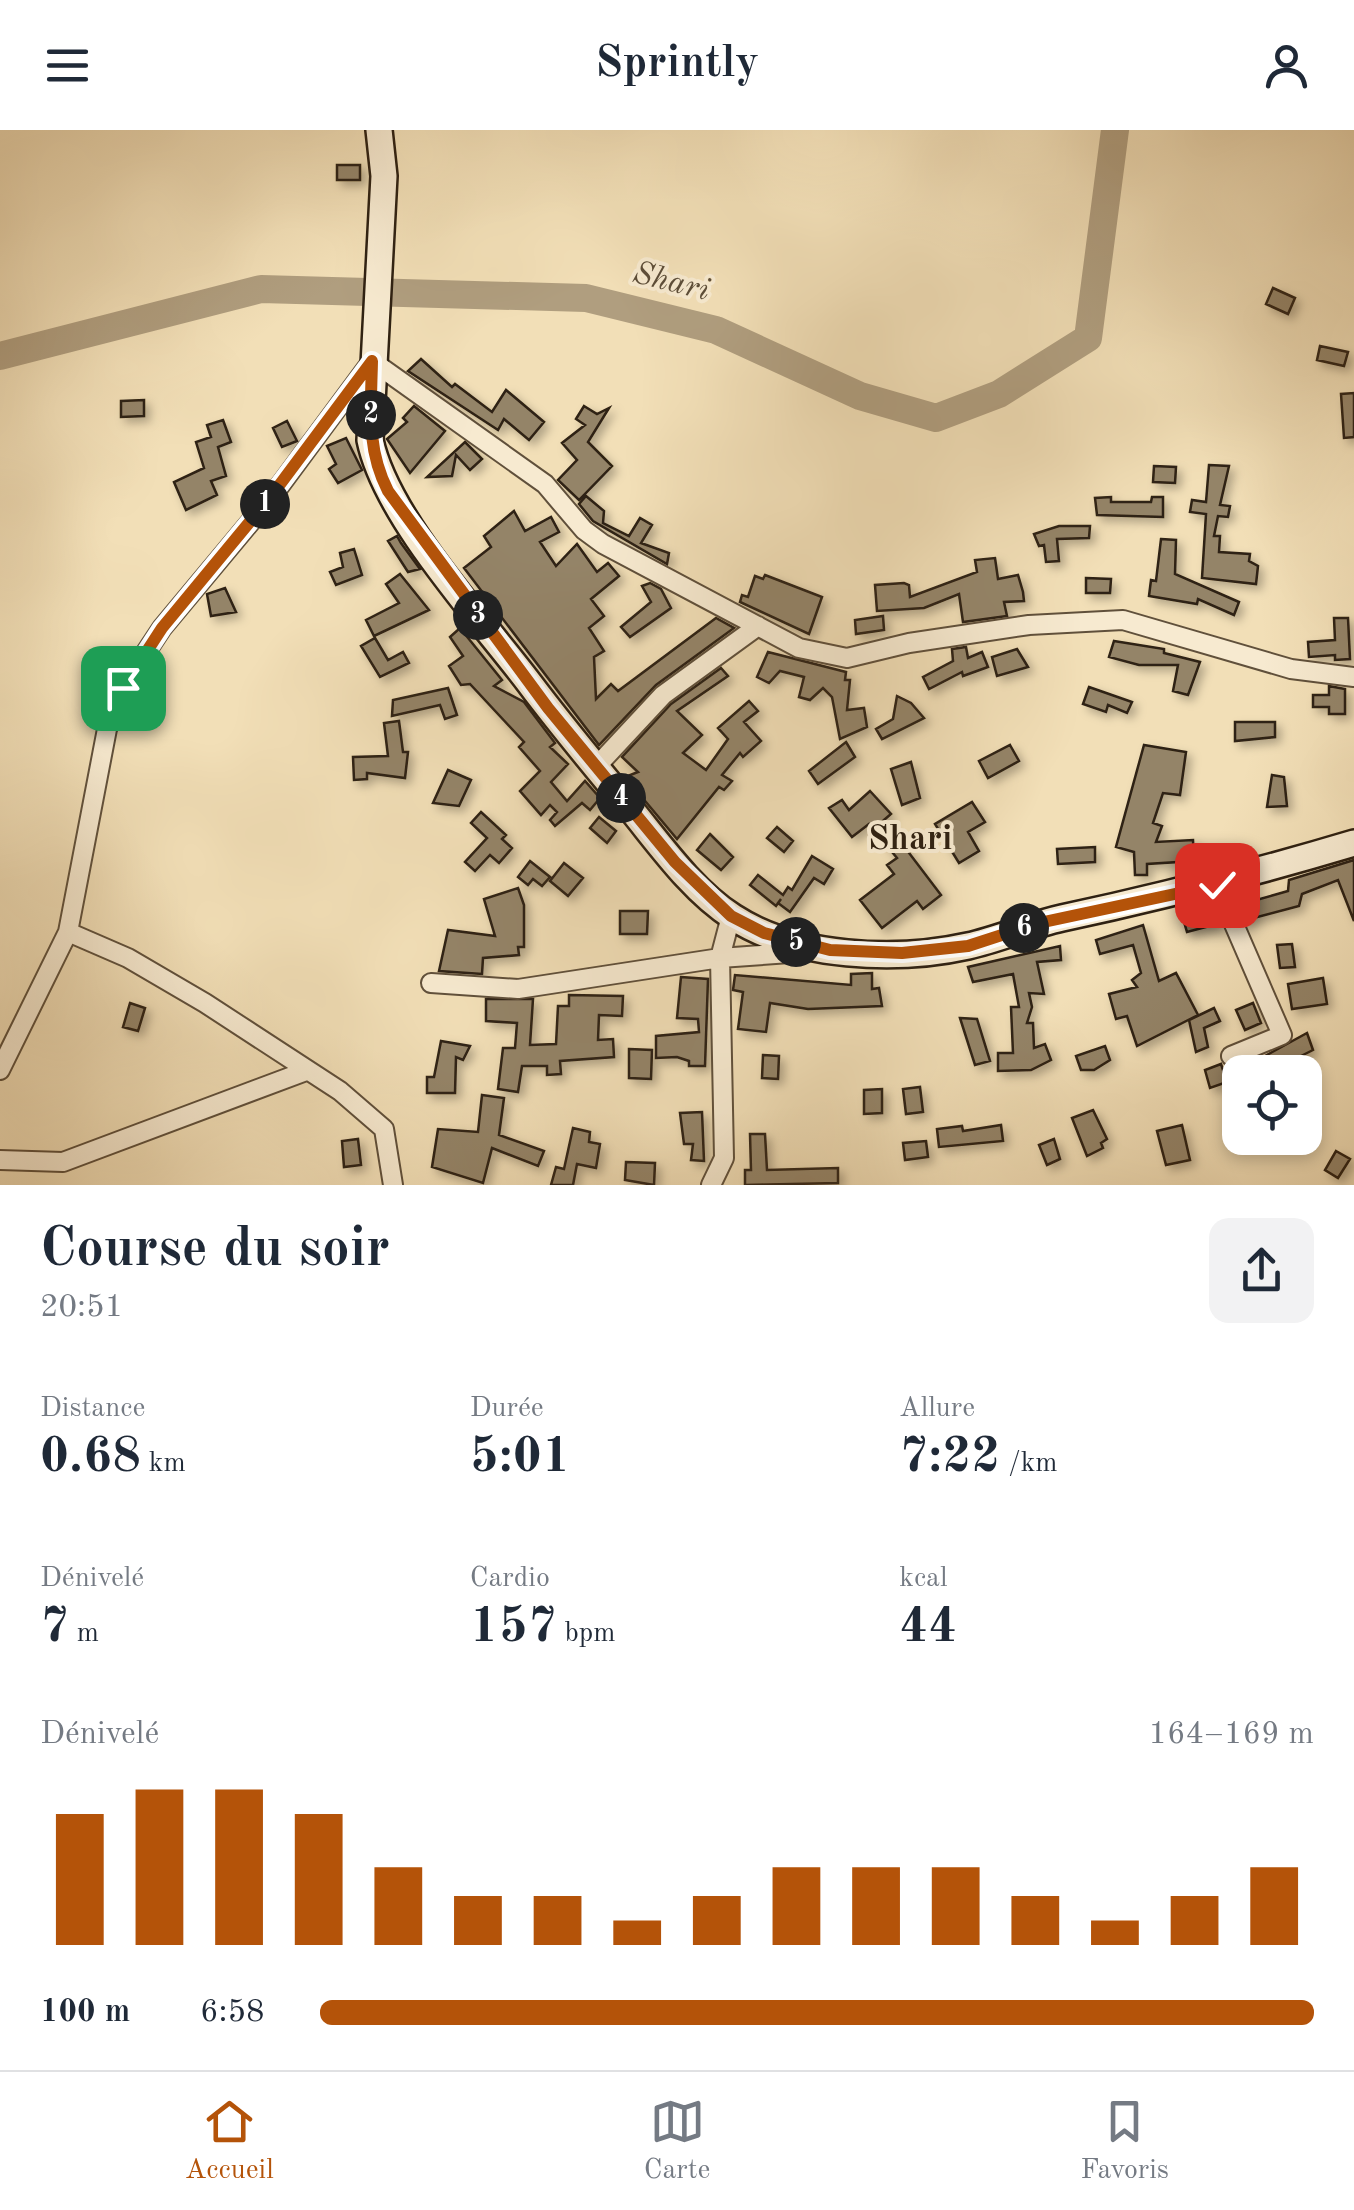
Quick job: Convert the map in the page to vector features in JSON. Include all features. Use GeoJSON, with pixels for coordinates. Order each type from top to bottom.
{"type":"FeatureCollection","features":[{"type":"Feature","properties":{"kind":"street"},"geometry":{"type":"LineString","coordinates":[[379,130],[384,176],[370,440],[376,468],[388,491],[596,766],[675,862],[731,916],[764,933],[830,950]]}},
{"type":"Feature","properties":{"kind":"street"},"geometry":{"type":"LineString","coordinates":[[372,361],[545,484],[584,530],[603,544],[798,648],[848,658],[910,643],[1030,625],[1083,618],[1123,620],[1291,669],[1354,677]]}},
{"type":"Feature","properties":{"kind":"street"},"geometry":{"type":"LineString","coordinates":[[0,1070],[68,932],[107,728],[123,688],[162,628],[272,495],[372,361]]}},
{"type":"Feature","properties":{"kind":"street"},"geometry":{"type":"LineString","coordinates":[[596,766],[662,696],[758,626]]}},
{"type":"Feature","properties":{"kind":"street"},"geometry":{"type":"LineString","coordinates":[[431,983],[518,989],[720,958],[830,950],[902,953],[968,946],[1039,923],[1217,885],[1354,843]]}},
{"type":"Feature","properties":{"kind":"street"},"geometry":{"type":"LineString","coordinates":[[1217,885],[1282,1035],[1234,1055]]}},
{"type":"Feature","properties":{"kind":"street"},"geometry":{"type":"LineString","coordinates":[[710,1185],[724,1158],[720,958],[731,916]]}},
{"type":"Feature","properties":{"kind":"street"},"geometry":{"type":"LineString","coordinates":[[68,932],[128,958],[190,994],[340,1091],[384,1130],[394,1185]]}},
{"type":"Feature","properties":{"kind":"street"},"geometry":{"type":"LineString","coordinates":[[0,1160],[63,1162],[306,1071]]}},
{"type":"Feature","properties":{"kind":"building"},"geometry":{"type":"Polygon","coordinates":[[[337,165],[360,165],[360,180],[337,180],[337,165]]]}},
{"type":"Feature","properties":{"kind":"building"},"geometry":{"type":"Polygon","coordinates":[[[1273,288],[1295,298],[1288,314],[1266,304],[1273,288]]]}},
{"type":"Feature","properties":{"kind":"building"},"geometry":{"type":"Polygon","coordinates":[[[1320,346],[1348,352],[1344,366],[1317,360],[1320,346]]]}},
{"type":"Feature","properties":{"kind":"building"},"geometry":{"type":"Polygon","coordinates":[[[421,359],[452,387],[455,384],[492,412],[506,390],[544,422],[529,440],[504,419],[498,430],[408,371],[421,359]]]}},
{"type":"Feature","properties":{"kind":"building"},"geometry":{"type":"Polygon","coordinates":[[[1354,393],[1354,437],[1344,438],[1341,394],[1354,393]]]}},
{"type":"Feature","properties":{"kind":"building"},"geometry":{"type":"Polygon","coordinates":[[[144,400],[144,416],[121,417],[121,401],[144,400]]]}},
{"type":"Feature","properties":{"kind":"building"},"geometry":{"type":"Polygon","coordinates":[[[414,406],[445,431],[410,473],[387,439],[407,422],[403,418],[414,406]]]}},
{"type":"Feature","properties":{"kind":"building"},"geometry":{"type":"Polygon","coordinates":[[[584,406],[597,414],[609,408],[588,442],[612,466],[579,500],[558,480],[577,460],[562,443],[585,425],[576,419],[584,406]]]}},
{"type":"Feature","properties":{"kind":"building"},"geometry":{"type":"Polygon","coordinates":[[[223,420],[231,442],[218,447],[226,476],[211,481],[217,495],[186,510],[174,482],[204,468],[196,442],[211,437],[207,425],[223,420]]]}},
{"type":"Feature","properties":{"kind":"building"},"geometry":{"type":"Polygon","coordinates":[[[287,421],[297,441],[282,447],[273,428],[287,421]]]}},
{"type":"Feature","properties":{"kind":"building"},"geometry":{"type":"Polygon","coordinates":[[[346,438],[362,470],[338,483],[329,469],[336,464],[327,446],[346,438]]]}},
{"type":"Feature","properties":{"kind":"building"},"geometry":{"type":"Polygon","coordinates":[[[465,442],[482,459],[470,470],[456,455],[452,476],[427,477],[465,442]]]}},
{"type":"Feature","properties":{"kind":"building"},"geometry":{"type":"Polygon","coordinates":[[[1209,465],[1229,466],[1220,505],[1230,506],[1228,517],[1218,516],[1214,536],[1220,536],[1219,552],[1250,554],[1249,561],[1258,566],[1256,584],[1202,578],[1206,514],[1190,512],[1192,500],[1206,502],[1209,465]]]}},
{"type":"Feature","properties":{"kind":"building"},"geometry":{"type":"Polygon","coordinates":[[[1154,466],[1176,467],[1175,483],[1153,482],[1154,466]]]}},
{"type":"Feature","properties":{"kind":"building"},"geometry":{"type":"Polygon","coordinates":[[[586,496],[604,511],[603,523],[629,536],[640,518],[652,525],[641,543],[669,553],[667,564],[593,521],[579,504],[586,496]]]}},
{"type":"Feature","properties":{"kind":"building"},"geometry":{"type":"Polygon","coordinates":[[[1111,497],[1111,502],[1151,502],[1152,497],[1163,497],[1163,517],[1097,515],[1095,498],[1111,497]]]}},
{"type":"Feature","properties":{"kind":"building"},"geometry":{"type":"Polygon","coordinates":[[[514,511],[525,531],[551,517],[559,532],[540,542],[556,566],[577,544],[597,572],[608,563],[619,576],[591,599],[604,616],[589,628],[604,651],[594,657],[596,699],[611,684],[618,691],[716,618],[734,628],[656,685],[599,745],[464,568],[491,547],[484,536],[514,511]]]}},
{"type":"Feature","properties":{"kind":"building"},"geometry":{"type":"Polygon","coordinates":[[[1059,526],[1090,526],[1089,538],[1057,539],[1059,561],[1046,562],[1044,545],[1039,546],[1034,534],[1059,526]]]}},
{"type":"Feature","properties":{"kind":"building"},"geometry":{"type":"Polygon","coordinates":[[[397,536],[420,569],[408,572],[388,541],[397,536]]]}},
{"type":"Feature","properties":{"kind":"building"},"geometry":{"type":"Polygon","coordinates":[[[1161,539],[1176,540],[1175,574],[1239,602],[1234,615],[1198,599],[1197,604],[1149,596],[1151,580],[1156,581],[1161,539]]]}},
{"type":"Feature","properties":{"kind":"building"},"geometry":{"type":"Polygon","coordinates":[[[354,549],[362,575],[336,585],[330,572],[343,567],[340,553],[354,549]]]}},
{"type":"Feature","properties":{"kind":"building"},"geometry":{"type":"Polygon","coordinates":[[[995,558],[998,579],[1018,575],[1023,592],[1024,601],[1004,602],[1007,616],[963,622],[959,594],[924,608],[877,611],[875,585],[904,583],[909,585],[910,597],[977,572],[975,560],[995,558]]]}},
{"type":"Feature","properties":{"kind":"building"},"geometry":{"type":"Polygon","coordinates":[[[400,574],[429,610],[374,636],[366,620],[399,603],[386,584],[400,574]]]}},
{"type":"Feature","properties":{"kind":"building"},"geometry":{"type":"Polygon","coordinates":[[[765,575],[822,597],[809,634],[740,602],[742,595],[748,597],[755,576],[763,579],[765,575]]]}},
{"type":"Feature","properties":{"kind":"building"},"geometry":{"type":"Polygon","coordinates":[[[1086,578],[1111,579],[1110,593],[1086,593],[1086,578]]]}},
{"type":"Feature","properties":{"kind":"building"},"geometry":{"type":"Polygon","coordinates":[[[650,583],[661,589],[671,608],[630,637],[621,627],[651,602],[642,586],[650,583]]]}},
{"type":"Feature","properties":{"kind":"building"},"geometry":{"type":"Polygon","coordinates":[[[225,588],[236,612],[211,616],[207,594],[225,588]]]}},
{"type":"Feature","properties":{"kind":"building"},"geometry":{"type":"Polygon","coordinates":[[[883,616],[884,630],[856,634],[855,620],[883,616]]]}},
{"type":"Feature","properties":{"kind":"building"},"geometry":{"type":"Polygon","coordinates":[[[1334,618],[1348,618],[1350,659],[1335,660],[1335,655],[1309,657],[1308,642],[1335,640],[1334,618]]]}},
{"type":"Feature","properties":{"kind":"building"},"geometry":{"type":"Polygon","coordinates":[[[460,628],[502,680],[494,686],[524,702],[555,743],[550,747],[568,764],[551,782],[567,801],[585,781],[600,798],[590,810],[582,803],[555,826],[550,820],[557,812],[550,805],[541,815],[520,791],[540,771],[519,747],[524,742],[470,684],[461,685],[449,666],[463,656],[450,637],[460,628]]]}},
{"type":"Feature","properties":{"kind":"building"},"geometry":{"type":"Polygon","coordinates":[[[375,638],[388,660],[403,652],[409,663],[380,677],[361,646],[375,638]]]}},
{"type":"Feature","properties":{"kind":"building"},"geometry":{"type":"Polygon","coordinates":[[[1114,641],[1164,649],[1164,653],[1200,662],[1188,695],[1173,691],[1178,665],[1139,665],[1109,657],[1114,641]]]}},
{"type":"Feature","properties":{"kind":"building"},"geometry":{"type":"Polygon","coordinates":[[[966,647],[968,658],[982,652],[988,667],[963,676],[962,672],[929,689],[923,677],[953,661],[952,649],[966,647]]]}},
{"type":"Feature","properties":{"kind":"building"},"geometry":{"type":"Polygon","coordinates":[[[1017,649],[1028,667],[997,676],[992,657],[1017,649]]]}},
{"type":"Feature","properties":{"kind":"building"},"geometry":{"type":"Polygon","coordinates":[[[768,652],[846,672],[845,680],[850,680],[847,710],[864,708],[867,727],[840,739],[832,697],[823,688],[810,700],[799,697],[804,677],[780,671],[769,683],[757,677],[768,652]]]}},
{"type":"Feature","properties":{"kind":"building"},"geometry":{"type":"Polygon","coordinates":[[[721,668],[728,676],[677,711],[702,735],[683,753],[706,770],[728,739],[718,728],[749,701],[758,711],[744,722],[761,741],[743,757],[740,753],[722,775],[732,781],[724,790],[719,787],[677,839],[625,777],[638,772],[622,757],[671,704],[721,668]]]}},
{"type":"Feature","properties":{"kind":"building"},"geometry":{"type":"Polygon","coordinates":[[[1329,686],[1345,689],[1345,714],[1329,714],[1329,707],[1313,707],[1313,695],[1329,695],[1329,686]]]}},
{"type":"Feature","properties":{"kind":"building"},"geometry":{"type":"Polygon","coordinates":[[[1089,687],[1132,702],[1127,713],[1108,705],[1106,712],[1083,704],[1089,687]]]}},
{"type":"Feature","properties":{"kind":"building"},"geometry":{"type":"Polygon","coordinates":[[[448,688],[457,715],[445,719],[440,705],[392,716],[393,700],[448,688]]]}},
{"type":"Feature","properties":{"kind":"building"},"geometry":{"type":"Polygon","coordinates":[[[897,696],[911,703],[924,718],[882,739],[876,729],[893,719],[897,696]]]}},
{"type":"Feature","properties":{"kind":"building"},"geometry":{"type":"Polygon","coordinates":[[[399,721],[403,752],[408,752],[405,778],[367,773],[367,779],[354,780],[353,757],[388,756],[384,723],[399,721]]]}},
{"type":"Feature","properties":{"kind":"building"},"geometry":{"type":"Polygon","coordinates":[[[1235,722],[1275,722],[1275,737],[1235,741],[1235,722]]]}},
{"type":"Feature","properties":{"kind":"building"},"geometry":{"type":"Polygon","coordinates":[[[846,742],[855,757],[818,784],[809,771],[846,742]]]}},
{"type":"Feature","properties":{"kind":"building"},"geometry":{"type":"Polygon","coordinates":[[[1010,745],[1019,761],[988,778],[979,761],[1010,745]]]}},
{"type":"Feature","properties":{"kind":"building"},"geometry":{"type":"Polygon","coordinates":[[[1144,745],[1186,752],[1180,795],[1163,793],[1153,823],[1162,826],[1156,842],[1193,840],[1194,861],[1147,864],[1147,875],[1135,875],[1134,852],[1116,847],[1144,745]]]}},
{"type":"Feature","properties":{"kind":"building"},"geometry":{"type":"Polygon","coordinates":[[[911,762],[920,798],[902,805],[891,769],[911,762]]]}},
{"type":"Feature","properties":{"kind":"building"},"geometry":{"type":"Polygon","coordinates":[[[448,770],[471,780],[459,806],[433,803],[448,770]]]}},
{"type":"Feature","properties":{"kind":"building"},"geometry":{"type":"Polygon","coordinates":[[[1272,775],[1284,777],[1287,806],[1267,807],[1272,775]]]}},
{"type":"Feature","properties":{"kind":"building"},"geometry":{"type":"Polygon","coordinates":[[[870,791],[891,814],[884,820],[941,895],[923,909],[917,901],[882,928],[860,900],[894,874],[887,865],[897,858],[869,824],[852,837],[829,808],[842,800],[849,810],[870,791]]]}},
{"type":"Feature","properties":{"kind":"building"},"geometry":{"type":"Polygon","coordinates":[[[972,802],[985,822],[968,832],[979,851],[959,863],[935,824],[972,802]]]}},
{"type":"Feature","properties":{"kind":"building"},"geometry":{"type":"Polygon","coordinates":[[[481,812],[506,835],[502,839],[512,848],[499,863],[490,855],[475,871],[465,862],[487,838],[471,823],[481,812]]]}},
{"type":"Feature","properties":{"kind":"building"},"geometry":{"type":"Polygon","coordinates":[[[599,817],[616,831],[607,843],[590,828],[599,817]]]}},
{"type":"Feature","properties":{"kind":"building"},"geometry":{"type":"Polygon","coordinates":[[[777,827],[793,841],[784,852],[767,838],[777,827]]]}},
{"type":"Feature","properties":{"kind":"building"},"geometry":{"type":"Polygon","coordinates":[[[710,834],[733,857],[721,870],[697,850],[710,834]]]}},
{"type":"Feature","properties":{"kind":"building"},"geometry":{"type":"Polygon","coordinates":[[[1095,847],[1095,862],[1058,864],[1057,849],[1095,847]]]}},
{"type":"Feature","properties":{"kind":"building"},"geometry":{"type":"Polygon","coordinates":[[[812,856],[833,869],[824,884],[814,878],[790,912],[778,903],[776,906],[750,885],[758,875],[783,895],[788,887],[792,890],[812,856]]]}},
{"type":"Feature","properties":{"kind":"building"},"geometry":{"type":"Polygon","coordinates":[[[1354,860],[1354,921],[1338,880],[1302,894],[1299,906],[1246,920],[1236,898],[1251,894],[1253,901],[1288,891],[1289,880],[1354,860]]]}},
{"type":"Feature","properties":{"kind":"building"},"geometry":{"type":"Polygon","coordinates":[[[530,861],[550,877],[542,886],[533,879],[528,885],[518,877],[530,861]]]}},
{"type":"Feature","properties":{"kind":"building"},"geometry":{"type":"Polygon","coordinates":[[[564,863],[583,878],[568,896],[550,881],[564,863]]]}},
{"type":"Feature","properties":{"kind":"building"},"geometry":{"type":"Polygon","coordinates":[[[518,888],[524,905],[524,947],[518,947],[519,955],[483,958],[482,974],[439,971],[448,930],[495,936],[484,899],[518,888]]]}},
{"type":"Feature","properties":{"kind":"building"},"geometry":{"type":"Polygon","coordinates":[[[1212,906],[1217,924],[1187,932],[1182,915],[1212,906]]]}},
{"type":"Feature","properties":{"kind":"building"},"geometry":{"type":"Polygon","coordinates":[[[620,911],[648,911],[647,934],[620,934],[620,911]]]}},
{"type":"Feature","properties":{"kind":"building"},"geometry":{"type":"Polygon","coordinates":[[[1143,925],[1159,981],[1176,973],[1198,1015],[1137,1046],[1127,1016],[1116,1019],[1109,994],[1137,987],[1132,980],[1141,973],[1133,945],[1100,954],[1096,940],[1143,925]]]}},
{"type":"Feature","properties":{"kind":"building"},"geometry":{"type":"Polygon","coordinates":[[[1292,944],[1295,967],[1280,968],[1277,945],[1292,944]]]}},
{"type":"Feature","properties":{"kind":"building"},"geometry":{"type":"Polygon","coordinates":[[[1060,946],[1061,960],[1037,962],[1044,994],[1029,993],[1032,1007],[1027,1023],[1033,1023],[1034,1048],[1045,1044],[1051,1060],[1031,1070],[998,1071],[998,1053],[1013,1053],[1011,1007],[1019,1007],[1013,974],[973,982],[968,967],[1060,946]]]}},
{"type":"Feature","properties":{"kind":"building"},"geometry":{"type":"Polygon","coordinates":[[[872,973],[872,989],[879,988],[882,1006],[808,1009],[770,1003],[766,1032],[738,1029],[743,992],[733,990],[735,975],[851,985],[851,974],[872,973]]]}},
{"type":"Feature","properties":{"kind":"building"},"geometry":{"type":"Polygon","coordinates":[[[681,977],[708,979],[705,1066],[689,1066],[689,1061],[677,1057],[656,1058],[656,1036],[699,1032],[698,1019],[677,1018],[681,977]]]}},
{"type":"Feature","properties":{"kind":"building"},"geometry":{"type":"Polygon","coordinates":[[[1323,978],[1327,1004],[1292,1009],[1288,984],[1323,978]]]}},
{"type":"Feature","properties":{"kind":"building"},"geometry":{"type":"Polygon","coordinates":[[[569,995],[623,996],[622,1016],[599,1015],[598,1040],[613,1039],[614,1057],[560,1061],[561,1074],[547,1075],[547,1066],[522,1066],[518,1092],[498,1089],[503,1048],[515,1048],[517,1023],[486,1021],[486,999],[533,999],[530,1045],[556,1044],[558,1006],[569,1006],[569,995]]]}},
{"type":"Feature","properties":{"kind":"building"},"geometry":{"type":"Polygon","coordinates":[[[130,1003],[145,1008],[138,1031],[123,1027],[130,1003]]]}},
{"type":"Feature","properties":{"kind":"building"},"geometry":{"type":"Polygon","coordinates":[[[1253,1003],[1261,1023],[1245,1030],[1236,1010],[1253,1003]]]}},
{"type":"Feature","properties":{"kind":"building"},"geometry":{"type":"Polygon","coordinates":[[[1214,1008],[1220,1021],[1204,1028],[1208,1047],[1196,1052],[1189,1020],[1214,1008]]]}},
{"type":"Feature","properties":{"kind":"building"},"geometry":{"type":"Polygon","coordinates":[[[960,1018],[977,1019],[990,1061],[975,1065],[960,1018]]]}},
{"type":"Feature","properties":{"kind":"building"},"geometry":{"type":"Polygon","coordinates":[[[1307,1033],[1313,1050],[1303,1055],[1267,1055],[1307,1033]]]}},
{"type":"Feature","properties":{"kind":"building"},"geometry":{"type":"Polygon","coordinates":[[[441,1041],[470,1046],[463,1060],[456,1057],[455,1093],[427,1093],[427,1077],[434,1077],[441,1041]]]}},
{"type":"Feature","properties":{"kind":"building"},"geometry":{"type":"Polygon","coordinates":[[[1105,1046],[1110,1060],[1094,1070],[1081,1070],[1076,1056],[1105,1046]]]}},
{"type":"Feature","properties":{"kind":"building"},"geometry":{"type":"Polygon","coordinates":[[[629,1049],[652,1050],[651,1079],[629,1078],[629,1049]]]}},
{"type":"Feature","properties":{"kind":"building"},"geometry":{"type":"Polygon","coordinates":[[[763,1055],[779,1056],[778,1079],[762,1078],[763,1055]]]}},
{"type":"Feature","properties":{"kind":"building"},"geometry":{"type":"Polygon","coordinates":[[[1221,1064],[1222,1084],[1210,1088],[1205,1070],[1221,1064]]]}},
{"type":"Feature","properties":{"kind":"building"},"geometry":{"type":"Polygon","coordinates":[[[920,1087],[923,1112],[906,1114],[903,1089],[920,1087]]]}},
{"type":"Feature","properties":{"kind":"building"},"geometry":{"type":"Polygon","coordinates":[[[882,1089],[882,1113],[864,1114],[864,1090],[882,1089]]]}},
{"type":"Feature","properties":{"kind":"building"},"geometry":{"type":"Polygon","coordinates":[[[482,1095],[504,1098],[499,1135],[544,1151],[538,1166],[492,1148],[483,1183],[432,1167],[438,1129],[478,1132],[482,1095]]]}},
{"type":"Feature","properties":{"kind":"building"},"geometry":{"type":"Polygon","coordinates":[[[1093,1110],[1107,1139],[1101,1143],[1103,1148],[1087,1156],[1072,1118],[1093,1110]]]}},
{"type":"Feature","properties":{"kind":"building"},"geometry":{"type":"Polygon","coordinates":[[[702,1112],[704,1161],[691,1160],[693,1144],[684,1144],[680,1113],[702,1112]]]}},
{"type":"Feature","properties":{"kind":"building"},"geometry":{"type":"Polygon","coordinates":[[[1001,1125],[1003,1141],[939,1147],[937,1129],[962,1126],[963,1131],[1001,1125]]]}},
{"type":"Feature","properties":{"kind":"building"},"geometry":{"type":"Polygon","coordinates":[[[1182,1125],[1190,1160],[1166,1165],[1157,1131],[1182,1125]]]}},
{"type":"Feature","properties":{"kind":"building"},"geometry":{"type":"Polygon","coordinates":[[[573,1128],[590,1132],[589,1142],[600,1144],[596,1168],[577,1164],[573,1185],[551,1185],[556,1167],[564,1169],[573,1128]]]}},
{"type":"Feature","properties":{"kind":"building"},"geometry":{"type":"Polygon","coordinates":[[[750,1134],[765,1134],[767,1170],[838,1168],[838,1183],[745,1185],[745,1170],[751,1170],[750,1134]]]}},
{"type":"Feature","properties":{"kind":"building"},"geometry":{"type":"Polygon","coordinates":[[[358,1139],[361,1165],[344,1167],[342,1141],[358,1139]]]}},
{"type":"Feature","properties":{"kind":"building"},"geometry":{"type":"Polygon","coordinates":[[[1054,1139],[1060,1159],[1047,1165],[1039,1145],[1054,1139]]]}},
{"type":"Feature","properties":{"kind":"building"},"geometry":{"type":"Polygon","coordinates":[[[926,1141],[928,1157],[905,1160],[903,1143],[926,1141]]]}},
{"type":"Feature","properties":{"kind":"building"},"geometry":{"type":"Polygon","coordinates":[[[1336,1151],[1350,1159],[1338,1178],[1325,1170],[1336,1151]]]}},
{"type":"Feature","properties":{"kind":"building"},"geometry":{"type":"Polygon","coordinates":[[[626,1162],[655,1163],[654,1185],[625,1180],[626,1162]]]}},
{"type":"Feature","properties":{"kind":"waterway","name":"Shari"},"geometry":{"type":"LineString","coordinates":[[0,356],[261,289],[586,298],[716,330],[860,396],[936,418],[999,394],[1088,338],[1115,130]]}},
{"type":"Feature","properties":{"kind":"district","name":"Shari"},"geometry":{"type":"Point","coordinates":[910,839]}},
{"type":"Feature","properties":{"kind":"route"},"geometry":{"type":"LineString","coordinates":[[123,688],[162,628],[272,495],[372,361],[370,440],[376,468],[388,491],[548,708],[675,862],[731,916],[764,933],[830,950],[902,953],[968,946],[1039,923],[1217,885]]}}]}
